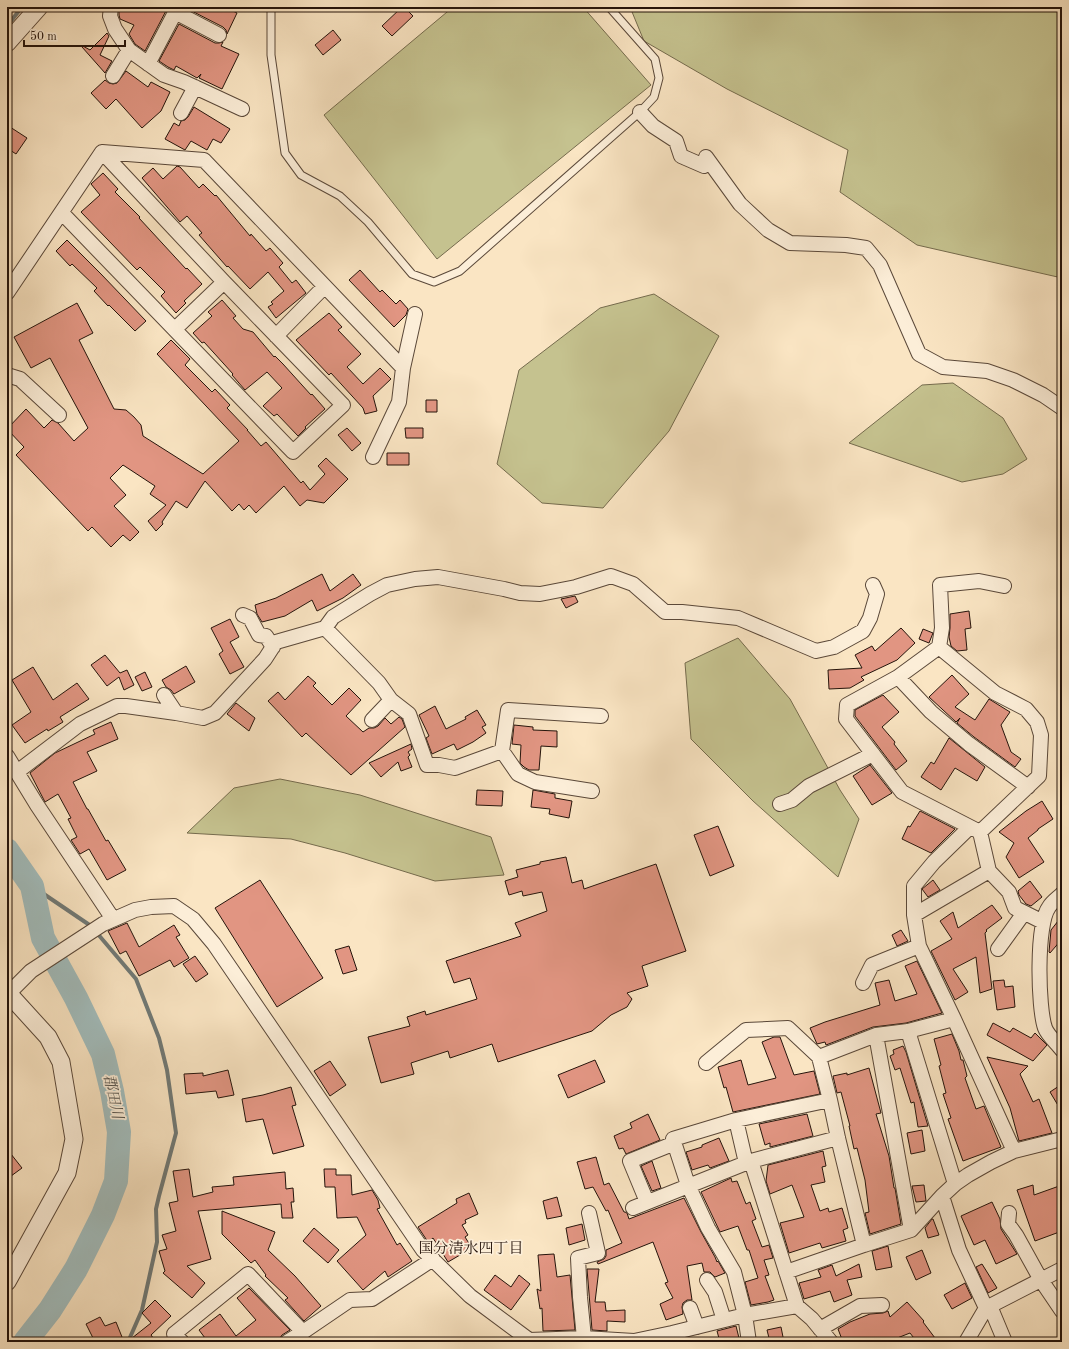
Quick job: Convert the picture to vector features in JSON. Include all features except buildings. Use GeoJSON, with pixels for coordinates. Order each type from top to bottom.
{"type":"FeatureCollection","features":[{"type":"Feature","properties":{"kind":"street"},"geometry":{"type":"LineString","coordinates":[[7,43],[39,7]]}},
{"type":"Feature","properties":{"kind":"street"},"geometry":{"type":"LineString","coordinates":[[111,7],[110,16],[115,30],[129,50],[164,75],[195,87],[242,109]]}},
{"type":"Feature","properties":{"kind":"street"},"geometry":{"type":"LineString","coordinates":[[148,64],[177,9],[219,35]]}},
{"type":"Feature","properties":{"kind":"street"},"geometry":{"type":"LineString","coordinates":[[113,76],[129,50]]}},
{"type":"Feature","properties":{"kind":"street"},"geometry":{"type":"LineString","coordinates":[[181,113],[195,87]]}},
{"type":"Feature","properties":{"kind":"street"},"geometry":{"type":"LineString","coordinates":[[640,112],[654,126],[676,141],[681,156],[704,166],[706,157],[740,204],[768,230],[790,243],[846,245],[866,248],[880,265],[919,354],[943,367],[987,372],[1013,380],[1062,408]]}},
{"type":"Feature","properties":{"kind":"street"},"geometry":{"type":"LineString","coordinates":[[62,212],[293,452],[343,405],[224,282],[102,152]]}},
{"type":"Feature","properties":{"kind":"street"},"geometry":{"type":"LineString","coordinates":[[7,293],[102,152]]}},
{"type":"Feature","properties":{"kind":"street"},"geometry":{"type":"LineString","coordinates":[[102,152],[204,160],[403,368]]}},
{"type":"Feature","properties":{"kind":"street"},"geometry":{"type":"LineString","coordinates":[[175,329],[224,282]]}},
{"type":"Feature","properties":{"kind":"street"},"geometry":{"type":"LineString","coordinates":[[276,336],[324,287]]}},
{"type":"Feature","properties":{"kind":"street"},"geometry":{"type":"LineString","coordinates":[[373,457],[399,402],[403,368],[416,314]]}},
{"type":"Feature","properties":{"kind":"street"},"geometry":{"type":"LineString","coordinates":[[7,374],[20,379],[59,415]]}},
{"type":"Feature","properties":{"kind":"street"},"geometry":{"type":"LineString","coordinates":[[17,772],[80,724],[116,706],[126,706],[203,718],[215,713],[265,659],[276,642],[325,628],[332,617],[387,585],[415,579],[438,578],[520,593],[540,594],[576,587],[611,576],[633,584],[665,612],[682,612],[738,618],[816,651],[834,647],[863,631],[870,618],[877,594],[873,585]]}},
{"type":"Feature","properties":{"kind":"street"},"geometry":{"type":"LineString","coordinates":[[1004,586],[980,581],[940,585],[942,628],[939,647],[898,677],[848,705],[846,719],[902,792],[975,830],[989,871],[1009,892],[1015,908],[1042,922]]}},
{"type":"Feature","properties":{"kind":"street"},"geometry":{"type":"LineString","coordinates":[[244,615],[250,618],[258,635],[266,636],[273,647]]}},
{"type":"Feature","properties":{"kind":"street"},"geometry":{"type":"LineString","coordinates":[[325,628],[379,683],[391,700],[410,714],[427,765],[439,765],[455,768],[502,751]]}},
{"type":"Feature","properties":{"kind":"street"},"geometry":{"type":"LineString","coordinates":[[939,647],[995,693],[1026,709],[1037,722],[1041,735],[1039,776],[1028,787],[934,862],[914,886],[914,915],[919,946],[1014,1151]]}},
{"type":"Feature","properties":{"kind":"street"},"geometry":{"type":"LineString","coordinates":[[898,677],[931,712],[963,740],[1028,787]]}},
{"type":"Feature","properties":{"kind":"street"},"geometry":{"type":"LineString","coordinates":[[164,695],[176,713]]}},
{"type":"Feature","properties":{"kind":"street"},"geometry":{"type":"LineString","coordinates":[[372,720],[391,700]]}},
{"type":"Feature","properties":{"kind":"street"},"geometry":{"type":"LineString","coordinates":[[592,791],[535,782],[518,774],[502,751],[508,710],[600,716]]}},
{"type":"Feature","properties":{"kind":"street"},"geometry":{"type":"LineString","coordinates":[[780,804],[792,800],[809,786],[873,754]]}},
{"type":"Feature","properties":{"kind":"street"},"geometry":{"type":"LineString","coordinates":[[7,756],[108,922]]}},
{"type":"Feature","properties":{"kind":"street"},"geometry":{"type":"LineString","coordinates":[[914,915],[989,871]]}},
{"type":"Feature","properties":{"kind":"street"},"geometry":{"type":"LineString","coordinates":[[1062,894],[1048,907],[1042,922],[1039,944],[1041,1010],[1045,1029],[1062,1050]]}},
{"type":"Feature","properties":{"kind":"street"},"geometry":{"type":"LineString","coordinates":[[7,1282],[67,1173],[74,1139],[61,1062],[48,1037],[8,993],[31,971],[108,922],[135,910],[151,907],[174,906],[193,920],[214,944],[279,1037],[423,1250],[470,1296],[530,1341],[584,1338],[634,1342],[672,1338],[697,1327],[724,1320],[797,1306]]}},
{"type":"Feature","properties":{"kind":"street"},"geometry":{"type":"LineString","coordinates":[[998,949],[1024,912]]}},
{"type":"Feature","properties":{"kind":"street"},"geometry":{"type":"LineString","coordinates":[[863,984],[872,965],[919,946]]}},
{"type":"Feature","properties":{"kind":"street"},"geometry":{"type":"LineString","coordinates":[[819,1057],[876,1035],[908,1031],[954,1019]]}},
{"type":"Feature","properties":{"kind":"street"},"geometry":{"type":"LineString","coordinates":[[706,1063],[746,1030],[788,1028],[819,1057],[864,1245]]}},
{"type":"Feature","properties":{"kind":"street"},"geometry":{"type":"LineString","coordinates":[[908,1031],[955,1184]]}},
{"type":"Feature","properties":{"kind":"street"},"geometry":{"type":"LineString","coordinates":[[876,1035],[911,1230]]}},
{"type":"Feature","properties":{"kind":"street"},"geometry":{"type":"LineString","coordinates":[[749,1342],[745,1315],[734,1272],[708,1228],[688,1185],[673,1139],[736,1120],[830,1100]]}},
{"type":"Feature","properties":{"kind":"street"},"geometry":{"type":"LineString","coordinates":[[736,1120],[797,1306],[812,1319],[831,1342]]}},
{"type":"Feature","properties":{"kind":"street"},"geometry":{"type":"LineString","coordinates":[[633,1208],[749,1162],[838,1138]]}},
{"type":"Feature","properties":{"kind":"street"},"geometry":{"type":"LineString","coordinates":[[786,1272],[911,1230],[955,1184],[991,1162],[1014,1151],[1062,1139]]}},
{"type":"Feature","properties":{"kind":"street"},"geometry":{"type":"LineString","coordinates":[[647,1202],[630,1161],[675,1143]]}},
{"type":"Feature","properties":{"kind":"street"},"geometry":{"type":"LineString","coordinates":[[942,1196],[959,1250],[1006,1342]]}},
{"type":"Feature","properties":{"kind":"street"},"geometry":{"type":"LineString","coordinates":[[1009,1212],[1008,1224],[1016,1235],[1041,1280],[1062,1311]]}},
{"type":"Feature","properties":{"kind":"street"},"geometry":{"type":"LineString","coordinates":[[584,1338],[578,1258],[598,1253],[588,1213]]}},
{"type":"Feature","properties":{"kind":"street"},"geometry":{"type":"LineString","coordinates":[[287,1342],[350,1300],[372,1299],[433,1259]]}},
{"type":"Feature","properties":{"kind":"street"},"geometry":{"type":"LineString","coordinates":[[966,1342],[988,1307],[1062,1269]]}},
{"type":"Feature","properties":{"kind":"street"},"geometry":{"type":"LineString","coordinates":[[182,1342],[174,1334],[248,1274],[303,1332]]}},
{"type":"Feature","properties":{"kind":"street"},"geometry":{"type":"LineString","coordinates":[[707,1280],[716,1292],[724,1320]]}},
{"type":"Feature","properties":{"kind":"street"},"geometry":{"type":"LineString","coordinates":[[820,1329],[860,1306],[882,1305]]}},
{"type":"Feature","properties":{"kind":"street"},"geometry":{"type":"LineString","coordinates":[[690,1308],[697,1327]]}},
{"type":"Feature","properties":{"kind":"lane"},"geometry":{"type":"LineString","coordinates":[[271,7],[271,55],[285,153],[301,175],[340,196],[368,222],[412,274],[434,282],[460,271],[640,112],[654,97],[659,78],[655,59],[609,7]]}},
{"type":"Feature","properties":{"kind":"shaded area"},"geometry":{"type":"Polygon","coordinates":[[[453,7],[583,7],[651,85],[437,259],[324,115],[453,7]]]}},
{"type":"Feature","properties":{"kind":"shaded area"},"geometry":{"type":"Polygon","coordinates":[[[630,7],[1062,7],[1062,278],[917,245],[840,192],[848,150],[727,89],[644,41],[630,7]]]}},
{"type":"Feature","properties":{"kind":"shaded area"},"geometry":{"type":"Polygon","coordinates":[[[654,294],[719,336],[669,431],[603,508],[542,503],[497,464],[519,370],[600,308],[654,294]]]}},
{"type":"Feature","properties":{"kind":"shaded area"},"geometry":{"type":"Polygon","coordinates":[[[953,383],[1003,418],[1027,459],[1003,474],[962,482],[849,443],[922,385],[953,383]]]}},
{"type":"Feature","properties":{"kind":"shaded area"},"geometry":{"type":"Polygon","coordinates":[[[738,638],[790,699],[840,790],[859,819],[838,877],[753,801],[691,739],[685,663],[738,638]]]}},
{"type":"Feature","properties":{"kind":"shaded area"},"geometry":{"type":"Polygon","coordinates":[[[280,779],[360,795],[491,837],[504,875],[435,881],[345,853],[291,839],[187,833],[234,788],[280,779]]]}},
{"type":"Feature","properties":{"kind":"waterway"},"geometry":{"type":"LineString","coordinates":[[7,26],[22,7]]}},
{"type":"Feature","properties":{"kind":"waterway","name":"郡田川"},"geometry":{"type":"LineString","coordinates":[[7,850],[32,886],[43,938],[76,998],[103,1054],[112,1091],[119,1132],[116,1181],[103,1215],[76,1269],[50,1310],[25,1342]]}},
{"type":"Feature","properties":{"kind":"waterway"},"geometry":{"type":"LineString","coordinates":[[32,886],[91,926],[136,979],[159,1038],[167,1070],[176,1133],[156,1209],[157,1242],[142,1310],[128,1342]]}},
{"type":"Feature","properties":{"kind":"district","name":"国分清水四丁目"},"geometry":{"type":"Point","coordinates":[471,1249]}}]}
